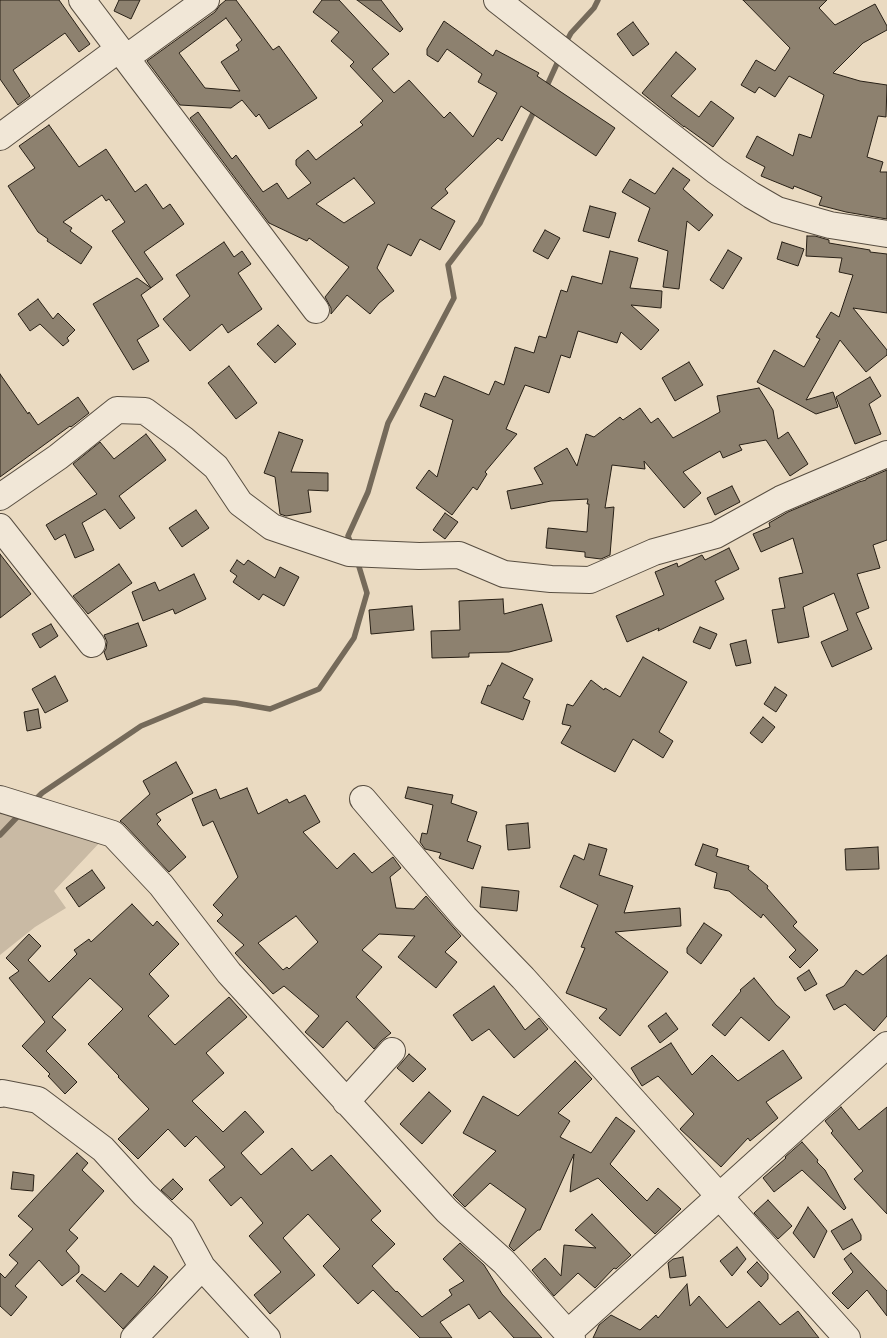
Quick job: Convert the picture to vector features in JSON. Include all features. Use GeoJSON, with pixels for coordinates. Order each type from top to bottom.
{"type":"FeatureCollection","features":[{"type":"Feature","properties":{"kind":"street"},"geometry":{"type":"LineString","coordinates":[[82,0],[316,310]]}},
{"type":"Feature","properties":{"kind":"street"},"geometry":{"type":"LineString","coordinates":[[0,137],[206,0]]}},
{"type":"Feature","properties":{"kind":"street"},"geometry":{"type":"LineString","coordinates":[[497,0],[716,171],[751,195],[777,210],[830,224],[887,234]]}},
{"type":"Feature","properties":{"kind":"street"},"geometry":{"type":"LineString","coordinates":[[0,497],[58,457],[117,410],[145,411],[183,439],[216,467],[240,503],[272,527],[349,553],[419,556],[459,555],[504,574],[551,579],[590,580],[654,552],[716,535],[781,499],[887,454]]}},
{"type":"Feature","properties":{"kind":"street"},"geometry":{"type":"LineString","coordinates":[[0,527],[92,644]]}},
{"type":"Feature","properties":{"kind":"street"},"geometry":{"type":"LineString","coordinates":[[363,799],[465,918],[523,978],[847,1338]]}},
{"type":"Feature","properties":{"kind":"street"},"geometry":{"type":"LineString","coordinates":[[9,802],[113,834],[161,885],[229,973],[346,1102],[447,1211],[504,1262],[570,1336],[720,1196],[887,1045]]}},
{"type":"Feature","properties":{"kind":"street"},"geometry":{"type":"LineString","coordinates":[[346,1102],[392,1051]]}},
{"type":"Feature","properties":{"kind":"street"},"geometry":{"type":"LineString","coordinates":[[0,1094],[38,1100],[104,1149],[144,1194],[182,1230],[202,1268],[267,1338]]}},
{"type":"Feature","properties":{"kind":"street"},"geometry":{"type":"LineString","coordinates":[[134,1338],[202,1268]]}},
{"type":"Feature","properties":{"kind":"shaded area"},"geometry":{"type":"Polygon","coordinates":[[[0,813],[104,838],[54,891],[66,908],[35,927],[0,955],[0,813]]]}},
{"type":"Feature","properties":{"kind":"building"},"geometry":{"type":"Polygon","coordinates":[[[0,0],[59,0],[90,44],[79,52],[65,33],[13,70],[30,96],[18,105],[0,79],[0,0]]]}},
{"type":"Feature","properties":{"kind":"building"},"geometry":{"type":"Polygon","coordinates":[[[119,0],[140,0],[131,19],[114,11],[119,0]]]}},
{"type":"Feature","properties":{"kind":"building"},"geometry":{"type":"Polygon","coordinates":[[[226,0],[236,0],[273,50],[279,46],[317,98],[269,129],[259,114],[256,117],[242,100],[231,108],[180,105],[147,61],[215,12],[226,0]],[[226,18],[179,53],[205,88],[240,91],[221,62],[239,50],[236,45],[242,40],[226,18]]]}},
{"type":"Feature","properties":{"kind":"building"},"geometry":{"type":"Polygon","coordinates":[[[322,0],[339,0],[389,54],[372,69],[394,93],[409,80],[444,118],[450,112],[473,137],[497,93],[478,82],[482,74],[447,49],[438,62],[427,55],[427,49],[444,21],[493,56],[496,50],[539,73],[537,76],[615,128],[596,156],[521,106],[502,141],[498,138],[445,189],[448,193],[431,208],[455,221],[440,250],[420,239],[411,256],[388,244],[377,268],[394,291],[379,303],[370,314],[347,295],[331,314],[331,308],[325,297],[349,267],[309,238],[307,241],[269,223],[190,118],[198,112],[232,159],[236,155],[263,192],[277,183],[288,199],[311,183],[296,165],[296,160],[308,150],[316,160],[363,125],[360,122],[383,101],[350,66],[354,62],[331,41],[339,32],[313,12],[322,0]],[[354,178],[316,204],[344,223],[375,203],[354,178]]]}},
{"type":"Feature","properties":{"kind":"building"},"geometry":{"type":"Polygon","coordinates":[[[357,0],[381,0],[403,29],[400,32],[357,0]]]}},
{"type":"Feature","properties":{"kind":"building"},"geometry":{"type":"Polygon","coordinates":[[[743,0],[827,0],[819,8],[835,25],[875,4],[887,26],[887,30],[863,43],[833,73],[860,81],[887,85],[886,117],[878,116],[867,157],[883,162],[880,172],[887,172],[887,219],[819,205],[822,197],[794,186],[793,189],[761,176],[765,167],[746,157],[757,136],[793,156],[799,134],[811,138],[824,95],[789,76],[775,97],[759,87],[755,93],[741,85],[756,60],[775,71],[790,48],[743,0]]]}},
{"type":"Feature","properties":{"kind":"building"},"geometry":{"type":"Polygon","coordinates":[[[633,22],[649,44],[633,56],[617,34],[633,22]]]}},
{"type":"Feature","properties":{"kind":"building"},"geometry":{"type":"Polygon","coordinates":[[[676,52],[696,69],[671,96],[699,117],[711,101],[734,118],[713,147],[684,127],[642,93],[676,52]]]}},
{"type":"Feature","properties":{"kind":"building"},"geometry":{"type":"Polygon","coordinates":[[[49,125],[79,167],[106,149],[135,192],[146,184],[163,209],[170,204],[184,224],[144,252],[163,279],[151,288],[112,231],[125,222],[109,199],[106,201],[102,195],[63,222],[72,228],[70,231],[92,247],[81,264],[47,241],[48,239],[38,232],[8,186],[35,168],[19,146],[49,125]]]}},
{"type":"Feature","properties":{"kind":"building"},"geometry":{"type":"Polygon","coordinates":[[[673,168],[690,180],[683,189],[713,215],[699,231],[687,221],[679,289],[663,287],[668,251],[638,241],[650,208],[622,192],[630,179],[655,194],[673,168]]]}},
{"type":"Feature","properties":{"kind":"building"},"geometry":{"type":"Polygon","coordinates":[[[590,206],[616,213],[609,238],[583,231],[590,206]]]}},
{"type":"Feature","properties":{"kind":"building"},"geometry":{"type":"Polygon","coordinates":[[[545,230],[560,238],[548,259],[533,251],[545,230]]]}},
{"type":"Feature","properties":{"kind":"building"},"geometry":{"type":"Polygon","coordinates":[[[807,236],[829,240],[829,243],[887,254],[887,313],[853,308],[887,350],[887,355],[866,372],[840,340],[806,400],[833,392],[838,407],[816,414],[757,382],[774,350],[804,367],[820,339],[816,337],[831,312],[839,317],[853,275],[839,272],[842,258],[806,256],[807,236]]]}},
{"type":"Feature","properties":{"kind":"building"},"geometry":{"type":"Polygon","coordinates":[[[224,242],[234,257],[242,251],[251,264],[238,273],[262,309],[228,333],[222,324],[190,351],[163,319],[190,296],[176,275],[224,242]]]}},
{"type":"Feature","properties":{"kind":"building"},"geometry":{"type":"Polygon","coordinates":[[[782,242],[804,249],[798,266],[777,259],[782,242]]]}},
{"type":"Feature","properties":{"kind":"building"},"geometry":{"type":"Polygon","coordinates":[[[728,250],[742,258],[723,289],[710,280],[728,250]]]}},
{"type":"Feature","properties":{"kind":"building"},"geometry":{"type":"Polygon","coordinates":[[[610,251],[638,258],[630,288],[662,291],[661,308],[631,305],[659,330],[641,350],[621,332],[617,343],[578,331],[570,358],[561,355],[549,393],[525,385],[506,429],[517,434],[485,472],[487,474],[477,490],[473,487],[452,515],[416,488],[429,470],[437,477],[453,420],[420,406],[425,393],[435,397],[444,376],[489,395],[495,381],[504,385],[515,347],[534,353],[539,336],[546,338],[561,290],[567,292],[572,276],[602,284],[610,251]]]}},
{"type":"Feature","properties":{"kind":"building"},"geometry":{"type":"Polygon","coordinates":[[[137,278],[151,288],[141,295],[159,326],[137,340],[149,361],[133,370],[93,304],[137,278]]]}},
{"type":"Feature","properties":{"kind":"building"},"geometry":{"type":"Polygon","coordinates":[[[38,299],[53,319],[58,313],[75,330],[67,338],[69,341],[63,346],[40,324],[30,331],[18,314],[38,299]]]}},
{"type":"Feature","properties":{"kind":"building"},"geometry":{"type":"Polygon","coordinates":[[[278,325],[296,344],[275,363],[257,344],[278,325]]]}},
{"type":"Feature","properties":{"kind":"building"},"geometry":{"type":"Polygon","coordinates":[[[689,362],[703,385],[675,401],[662,378],[689,362]]]}},
{"type":"Feature","properties":{"kind":"building"},"geometry":{"type":"Polygon","coordinates":[[[229,366],[257,403],[236,419],[208,383],[229,366]]]}},
{"type":"Feature","properties":{"kind":"building"},"geometry":{"type":"Polygon","coordinates":[[[0,374],[38,425],[78,397],[89,413],[0,477],[0,374]]]}},
{"type":"Feature","properties":{"kind":"building"},"geometry":{"type":"Polygon","coordinates":[[[870,377],[881,396],[869,404],[881,434],[855,444],[836,397],[870,377]]]}},
{"type":"Feature","properties":{"kind":"building"},"geometry":{"type":"Polygon","coordinates":[[[759,388],[773,410],[778,439],[788,432],[808,464],[790,476],[766,440],[739,445],[742,450],[723,458],[720,451],[683,472],[701,493],[684,508],[644,461],[645,469],[612,465],[605,508],[614,507],[610,555],[601,559],[585,557],[585,552],[546,548],[548,528],[587,532],[588,499],[551,501],[511,509],[507,491],[543,484],[534,468],[567,448],[577,466],[586,434],[594,437],[620,417],[623,420],[640,408],[651,423],[658,418],[673,438],[720,412],[717,396],[759,388]]]}},
{"type":"Feature","properties":{"kind":"building"},"geometry":{"type":"Polygon","coordinates":[[[279,432],[303,440],[291,472],[328,473],[328,491],[308,490],[311,512],[286,516],[280,514],[275,477],[264,473],[279,432]]]}},
{"type":"Feature","properties":{"kind":"building"},"geometry":{"type":"Polygon","coordinates":[[[146,434],[166,460],[119,496],[135,518],[120,529],[105,509],[82,523],[94,550],[75,558],[65,534],[55,540],[46,525],[97,494],[73,464],[100,442],[114,459],[146,434]]]}},
{"type":"Feature","properties":{"kind":"building"},"geometry":{"type":"Polygon","coordinates":[[[887,470],[887,540],[873,545],[880,568],[857,574],[869,608],[856,613],[872,649],[832,667],[821,642],[848,630],[834,593],[803,607],[809,637],[778,643],[772,610],[785,608],[779,578],[803,573],[793,538],[761,552],[753,534],[770,527],[769,523],[788,512],[887,470]]]}},
{"type":"Feature","properties":{"kind":"building"},"geometry":{"type":"Polygon","coordinates":[[[732,486],[740,502],[715,515],[707,498],[732,486]]]}},
{"type":"Feature","properties":{"kind":"building"},"geometry":{"type":"Polygon","coordinates":[[[196,510],[209,528],[182,547],[169,528],[196,510]]]}},
{"type":"Feature","properties":{"kind":"building"},"geometry":{"type":"Polygon","coordinates":[[[445,513],[458,522],[445,539],[433,530],[445,513]]]}},
{"type":"Feature","properties":{"kind":"building"},"geometry":{"type":"Polygon","coordinates":[[[729,548],[739,569],[715,581],[724,599],[658,631],[659,628],[627,642],[616,616],[664,595],[655,572],[677,563],[678,567],[702,555],[705,560],[729,548]]]}},
{"type":"Feature","properties":{"kind":"building"},"geometry":{"type":"Polygon","coordinates":[[[0,554],[31,594],[0,618],[0,554]]]}},
{"type":"Feature","properties":{"kind":"building"},"geometry":{"type":"Polygon","coordinates":[[[237,560],[244,565],[248,560],[275,578],[280,567],[299,577],[284,606],[263,594],[259,600],[233,582],[237,576],[230,571],[237,560]]]}},
{"type":"Feature","properties":{"kind":"building"},"geometry":{"type":"Polygon","coordinates":[[[119,564],[132,583],[88,614],[73,596],[119,564]]]}},
{"type":"Feature","properties":{"kind":"building"},"geometry":{"type":"Polygon","coordinates":[[[194,574],[206,599],[175,614],[173,609],[143,621],[132,592],[155,582],[159,591],[194,574]]]}},
{"type":"Feature","properties":{"kind":"building"},"geometry":{"type":"Polygon","coordinates":[[[503,599],[504,614],[542,604],[552,641],[509,652],[469,653],[469,657],[432,658],[431,631],[460,630],[459,601],[503,599]]]}},
{"type":"Feature","properties":{"kind":"building"},"geometry":{"type":"Polygon","coordinates":[[[412,606],[414,630],[371,634],[369,610],[412,606]]]}},
{"type":"Feature","properties":{"kind":"building"},"geometry":{"type":"Polygon","coordinates":[[[138,623],[147,646],[107,660],[104,652],[107,642],[104,635],[138,623]]]}},
{"type":"Feature","properties":{"kind":"building"},"geometry":{"type":"Polygon","coordinates":[[[51,624],[58,636],[40,648],[32,634],[51,624]]]}},
{"type":"Feature","properties":{"kind":"building"},"geometry":{"type":"Polygon","coordinates":[[[700,627],[717,634],[710,649],[693,642],[700,627]]]}},
{"type":"Feature","properties":{"kind":"building"},"geometry":{"type":"Polygon","coordinates":[[[746,640],[751,663],[736,666],[730,644],[746,640]]]}},
{"type":"Feature","properties":{"kind":"building"},"geometry":{"type":"Polygon","coordinates":[[[643,657],[687,682],[659,732],[673,741],[663,758],[633,739],[615,772],[561,743],[571,726],[562,724],[567,704],[573,706],[591,680],[604,690],[605,688],[620,697],[643,657]]]}},
{"type":"Feature","properties":{"kind":"building"},"geometry":{"type":"Polygon","coordinates":[[[502,663],[533,679],[523,698],[530,701],[523,720],[481,703],[488,685],[490,686],[502,663]]]}},
{"type":"Feature","properties":{"kind":"building"},"geometry":{"type":"Polygon","coordinates":[[[55,676],[68,701],[45,713],[32,689],[55,676]]]}},
{"type":"Feature","properties":{"kind":"building"},"geometry":{"type":"Polygon","coordinates":[[[775,687],[787,695],[776,712],[764,704],[775,687]]]}},
{"type":"Feature","properties":{"kind":"building"},"geometry":{"type":"Polygon","coordinates":[[[38,709],[41,728],[27,731],[24,712],[38,709]]]}},
{"type":"Feature","properties":{"kind":"building"},"geometry":{"type":"Polygon","coordinates":[[[763,717],[775,727],[762,743],[750,733],[763,717]]]}},
{"type":"Feature","properties":{"kind":"building"},"geometry":{"type":"Polygon","coordinates":[[[176,762],[193,793],[156,814],[161,820],[157,824],[186,857],[169,872],[120,821],[150,794],[143,781],[176,762]]]}},
{"type":"Feature","properties":{"kind":"building"},"geometry":{"type":"Polygon","coordinates":[[[408,787],[453,795],[451,803],[477,812],[467,841],[481,846],[473,869],[439,858],[441,853],[425,849],[420,842],[422,833],[427,834],[433,805],[405,798],[408,787]]]}},
{"type":"Feature","properties":{"kind":"building"},"geometry":{"type":"Polygon","coordinates":[[[247,788],[258,814],[287,799],[289,803],[305,795],[320,822],[303,832],[337,869],[354,853],[372,873],[393,857],[401,868],[390,877],[396,908],[414,909],[426,896],[461,936],[445,952],[457,962],[436,988],[398,957],[415,936],[379,934],[362,950],[382,967],[356,997],[391,1033],[374,1049],[347,1021],[323,1048],[305,1032],[319,1016],[284,986],[273,994],[235,953],[244,945],[217,921],[223,915],[213,905],[238,877],[213,821],[203,826],[192,799],[216,789],[220,799],[247,788]],[[296,916],[258,943],[283,970],[287,967],[289,969],[318,942],[296,916]]]}},
{"type":"Feature","properties":{"kind":"building"},"geometry":{"type":"Polygon","coordinates":[[[528,823],[530,848],[508,850],[506,825],[528,823]]]}},
{"type":"Feature","properties":{"kind":"building"},"geometry":{"type":"Polygon","coordinates":[[[589,844],[607,849],[599,875],[633,886],[624,913],[680,908],[681,926],[615,932],[668,972],[620,1036],[599,1018],[607,1009],[566,993],[585,948],[581,947],[598,905],[560,887],[574,855],[584,860],[589,844]]]}},
{"type":"Feature","properties":{"kind":"building"},"geometry":{"type":"Polygon","coordinates":[[[703,844],[718,849],[716,856],[749,866],[748,869],[768,886],[767,888],[797,922],[793,926],[818,950],[800,968],[789,957],[796,950],[763,914],[761,918],[729,891],[714,888],[717,873],[695,865],[703,844]]]}},
{"type":"Feature","properties":{"kind":"building"},"geometry":{"type":"Polygon","coordinates":[[[878,847],[879,869],[846,870],[845,849],[878,847]]]}},
{"type":"Feature","properties":{"kind":"building"},"geometry":{"type":"Polygon","coordinates":[[[92,870],[105,888],[79,907],[66,888],[92,870]]]}},
{"type":"Feature","properties":{"kind":"building"},"geometry":{"type":"Polygon","coordinates":[[[482,887],[519,891],[517,911],[480,907],[482,887]]]}},
{"type":"Feature","properties":{"kind":"building"},"geometry":{"type":"Polygon","coordinates":[[[132,904],[153,926],[157,921],[179,944],[149,974],[169,996],[148,1016],[175,1045],[229,997],[247,1017],[206,1053],[224,1073],[192,1101],[223,1132],[245,1111],[264,1132],[241,1153],[261,1175],[292,1148],[312,1171],[331,1155],[381,1211],[371,1220],[395,1244],[372,1266],[422,1317],[452,1295],[449,1290],[464,1281],[443,1259],[460,1243],[484,1265],[502,1294],[542,1338],[514,1338],[490,1311],[479,1319],[469,1304],[440,1322],[452,1338],[420,1338],[373,1290],[358,1304],[323,1266],[340,1249],[308,1214],[283,1238],[315,1275],[270,1314],[254,1295],[281,1272],[249,1236],[263,1223],[241,1197],[231,1206],[209,1180],[225,1167],[196,1136],[185,1147],[168,1129],[138,1159],[118,1139],[149,1109],[88,1044],[123,1009],[90,978],[52,1017],[66,1030],[46,1051],[77,1082],[65,1094],[48,1076],[50,1074],[22,1046],[45,1022],[9,978],[19,971],[6,958],[29,934],[41,946],[28,960],[49,982],[77,954],[74,950],[89,939],[91,942],[132,904]]]}},
{"type":"Feature","properties":{"kind":"building"},"geometry":{"type":"Polygon","coordinates":[[[704,923],[722,935],[701,964],[687,953],[687,948],[704,923]]]}},
{"type":"Feature","properties":{"kind":"building"},"geometry":{"type":"Polygon","coordinates":[[[887,955],[887,1016],[874,1031],[845,1004],[834,1010],[826,995],[844,986],[856,970],[863,975],[887,955]]]}},
{"type":"Feature","properties":{"kind":"building"},"geometry":{"type":"Polygon","coordinates":[[[809,970],[817,984],[805,991],[797,978],[809,970]]]}},
{"type":"Feature","properties":{"kind":"building"},"geometry":{"type":"Polygon","coordinates":[[[754,978],[776,1005],[790,1017],[769,1041],[741,1017],[725,1036],[712,1025],[740,990],[754,978]]]}},
{"type":"Feature","properties":{"kind":"building"},"geometry":{"type":"Polygon","coordinates":[[[494,986],[525,1030],[539,1018],[548,1029],[514,1058],[489,1029],[472,1041],[453,1015],[494,986]]]}},
{"type":"Feature","properties":{"kind":"building"},"geometry":{"type":"Polygon","coordinates":[[[666,1013],[678,1029],[660,1043],[648,1026],[666,1013]]]}},
{"type":"Feature","properties":{"kind":"building"},"geometry":{"type":"Polygon","coordinates":[[[671,1043],[692,1075],[712,1055],[738,1081],[783,1050],[802,1078],[766,1102],[778,1118],[750,1141],[748,1138],[721,1167],[680,1129],[694,1114],[658,1076],[642,1086],[631,1068],[671,1043]]]}},
{"type":"Feature","properties":{"kind":"building"},"geometry":{"type":"Polygon","coordinates":[[[409,1054],[426,1069],[413,1082],[397,1068],[409,1054]]]}},
{"type":"Feature","properties":{"kind":"building"},"geometry":{"type":"Polygon","coordinates":[[[575,1061],[592,1079],[558,1113],[570,1121],[560,1137],[591,1153],[616,1117],[635,1131],[610,1164],[647,1201],[658,1188],[681,1209],[655,1234],[598,1178],[570,1192],[574,1154],[540,1230],[514,1251],[509,1246],[526,1209],[490,1183],[465,1207],[453,1195],[496,1151],[463,1133],[483,1096],[518,1116],[575,1061]]]}},
{"type":"Feature","properties":{"kind":"building"},"geometry":{"type":"Polygon","coordinates":[[[429,1092],[451,1111],[422,1144],[400,1124],[429,1092]]]}},
{"type":"Feature","properties":{"kind":"building"},"geometry":{"type":"Polygon","coordinates":[[[841,1107],[859,1130],[887,1107],[887,1214],[854,1179],[863,1171],[831,1133],[833,1131],[825,1121],[841,1107]]]}},
{"type":"Feature","properties":{"kind":"building"},"geometry":{"type":"Polygon","coordinates":[[[802,1142],[825,1170],[846,1208],[844,1210],[802,1170],[774,1192],[763,1178],[802,1142]]]}},
{"type":"Feature","properties":{"kind":"building"},"geometry":{"type":"Polygon","coordinates":[[[77,1153],[88,1163],[82,1170],[104,1191],[69,1230],[78,1238],[66,1251],[79,1266],[79,1272],[62,1286],[39,1260],[15,1286],[27,1297],[11,1316],[0,1306],[0,1273],[5,1278],[18,1263],[9,1255],[33,1229],[18,1216],[77,1153]]]}},
{"type":"Feature","properties":{"kind":"building"},"geometry":{"type":"Polygon","coordinates":[[[13,1172],[34,1175],[33,1191],[11,1189],[13,1172]]]}},
{"type":"Feature","properties":{"kind":"building"},"geometry":{"type":"Polygon","coordinates":[[[173,1179],[183,1189],[172,1200],[161,1190],[173,1179]]]}},
{"type":"Feature","properties":{"kind":"building"},"geometry":{"type":"Polygon","coordinates":[[[768,1200],[792,1226],[778,1239],[754,1213],[768,1200]]]}},
{"type":"Feature","properties":{"kind":"building"},"geometry":{"type":"Polygon","coordinates":[[[808,1207],[827,1231],[814,1258],[793,1233],[808,1207]]]}},
{"type":"Feature","properties":{"kind":"building"},"geometry":{"type":"Polygon","coordinates":[[[592,1214],[631,1255],[616,1269],[614,1268],[595,1288],[578,1273],[554,1296],[532,1270],[545,1258],[561,1276],[564,1245],[596,1248],[575,1230],[592,1214]]]}},
{"type":"Feature","properties":{"kind":"building"},"geometry":{"type":"Polygon","coordinates":[[[852,1219],[861,1235],[861,1240],[843,1250],[831,1231],[852,1219]]]}},
{"type":"Feature","properties":{"kind":"building"},"geometry":{"type":"Polygon","coordinates":[[[737,1247],[746,1259],[732,1276],[720,1261],[737,1247]]]}},
{"type":"Feature","properties":{"kind":"building"},"geometry":{"type":"Polygon","coordinates":[[[851,1253],[887,1291],[887,1316],[867,1290],[848,1309],[832,1293],[853,1272],[844,1259],[851,1253]]]}},
{"type":"Feature","properties":{"kind":"building"},"geometry":{"type":"Polygon","coordinates":[[[683,1257],[686,1276],[670,1278],[668,1263],[673,1259],[683,1257]]]}},
{"type":"Feature","properties":{"kind":"building"},"geometry":{"type":"Polygon","coordinates":[[[757,1262],[768,1274],[768,1279],[761,1287],[747,1272],[757,1262]]]}},
{"type":"Feature","properties":{"kind":"building"},"geometry":{"type":"Polygon","coordinates":[[[154,1266],[168,1277],[123,1329],[76,1281],[82,1274],[105,1292],[121,1273],[138,1287],[154,1266]]]}},
{"type":"Feature","properties":{"kind":"building"},"geometry":{"type":"Polygon","coordinates":[[[687,1284],[690,1306],[699,1296],[727,1328],[759,1301],[780,1325],[798,1311],[819,1338],[593,1338],[599,1325],[611,1315],[640,1330],[656,1315],[658,1318],[687,1284]]]}},
{"type":"Feature","properties":{"kind":"waterway"},"geometry":{"type":"LineString","coordinates":[[565,44],[571,33],[594,8],[598,0]]}},
{"type":"Feature","properties":{"kind":"waterway"},"geometry":{"type":"LineString","coordinates":[[545,90],[560,57]]}},
{"type":"Feature","properties":{"kind":"waterway"},"geometry":{"type":"LineString","coordinates":[[351,544],[348,536],[368,492],[388,423],[454,298],[448,265],[480,223],[536,107]]}},
{"type":"Feature","properties":{"kind":"waterway"},"geometry":{"type":"LineString","coordinates":[[33,802],[42,793],[141,726],[204,700],[270,709],[319,689],[354,638],[367,593],[357,560]]}},
{"type":"Feature","properties":{"kind":"waterway"},"geometry":{"type":"LineString","coordinates":[[0,835],[21,813]]}}]}
